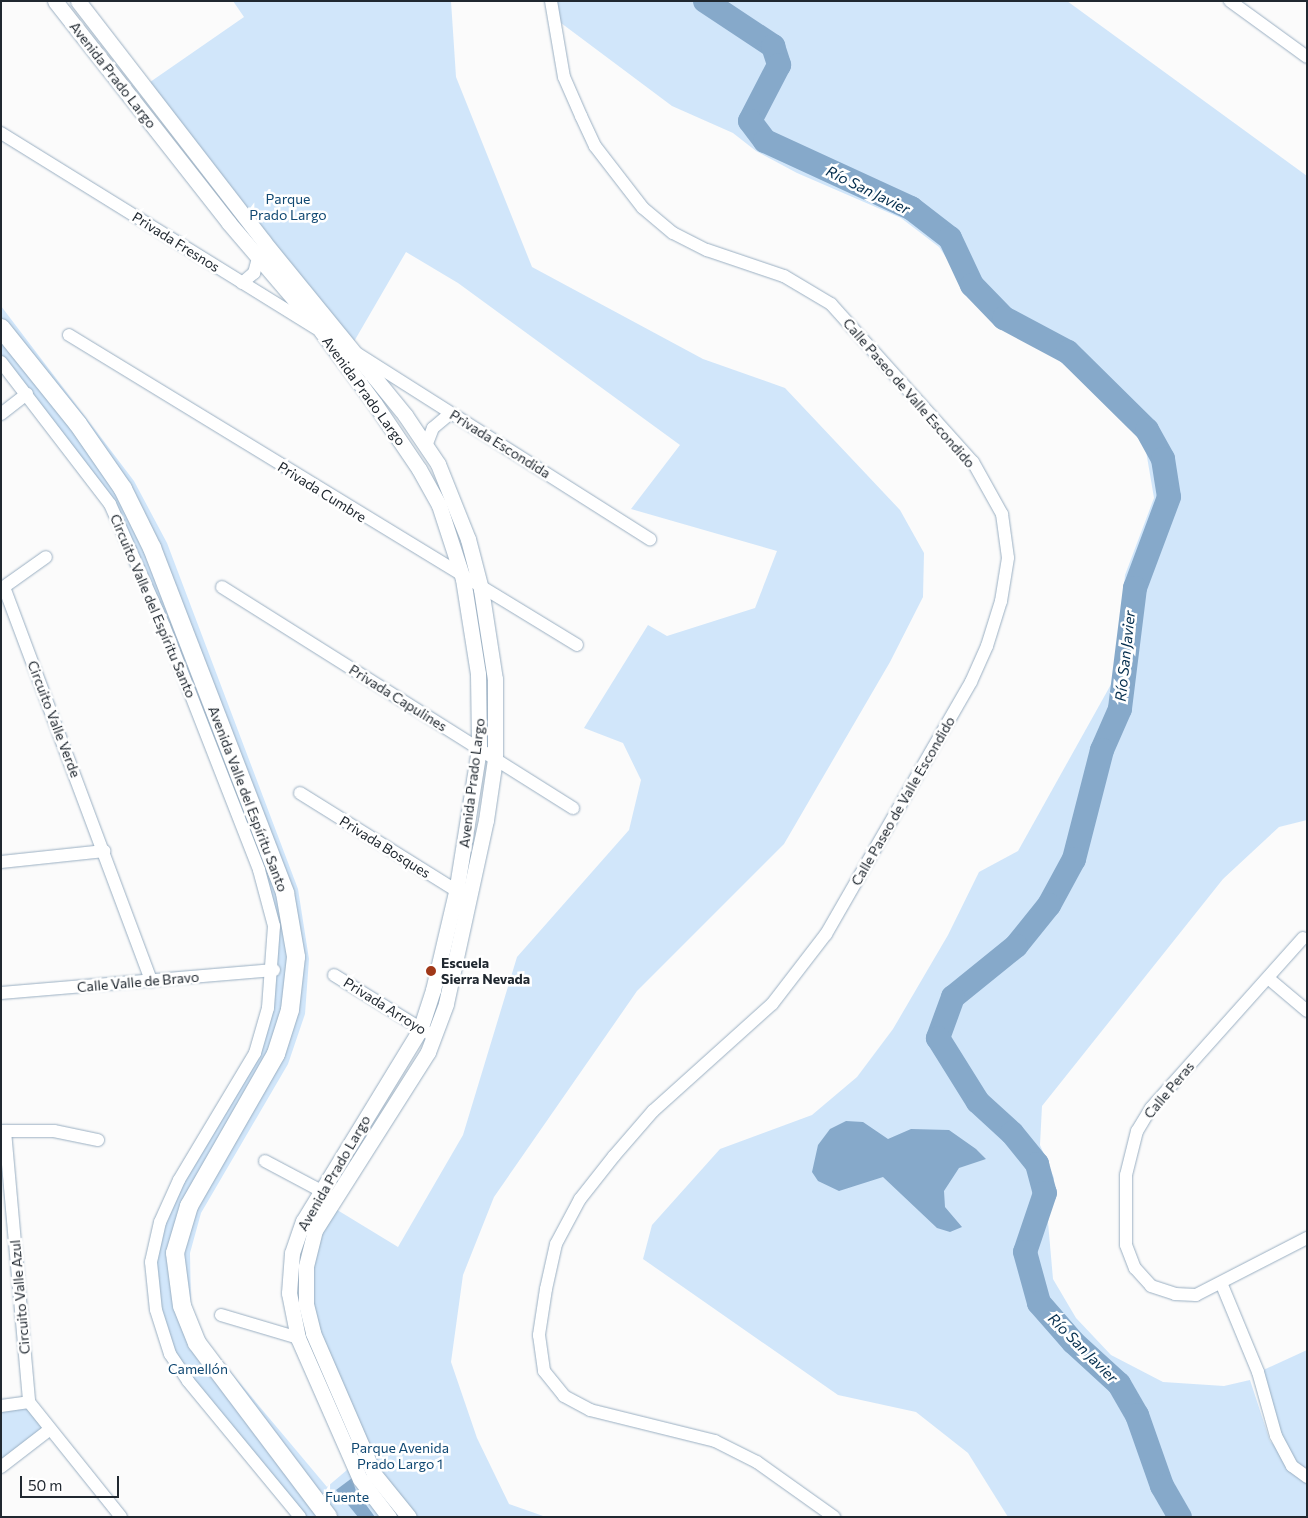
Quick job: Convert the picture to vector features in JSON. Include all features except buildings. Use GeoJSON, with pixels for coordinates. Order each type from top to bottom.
{"type":"FeatureCollection","features":[{"type":"Feature","properties":{"kind":"main road","name":"Avenida Valle del Espíritu Santo"},"geometry":{"type":"LineString","coordinates":[[1,328],[78,424],[123,489],[152,548],[285,893],[296,958],[290,1010],[276,1054],[189,1206],[174,1253],[182,1306],[197,1343],[328,1517]]}},
{"type":"Feature","properties":{"kind":"main road","name":"Avenida Valle del Espíritu Santo"},"geometry":{"type":"LineString","coordinates":[[314,1496],[336,1517]]}},
{"type":"Feature","properties":{"kind":"street"},"geometry":{"type":"LineString","coordinates":[[55,1],[80,4]]}},
{"type":"Feature","properties":{"kind":"street","name":"Avenida Prado Largo"},"geometry":{"type":"LineString","coordinates":[[55,1],[258,258],[322,332],[419,469],[439,505],[463,579],[478,674],[478,749],[456,892],[421,1028],[303,1221],[292,1253],[289,1293],[298,1338],[317,1362],[374,1474],[409,1517]]}},
{"type":"Feature","properties":{"kind":"street","name":"Calle Paseo de Valle Escondido"},"geometry":{"type":"LineString","coordinates":[[551,1],[564,77],[581,116],[611,170],[643,208],[673,233],[708,250],[784,276],[830,304],[973,462],[1002,514],[1008,558],[1002,601],[987,646],[971,682],[826,934],[772,1004],[653,1111],[608,1163],[580,1199],[556,1244],[546,1289],[540,1335],[544,1371],[564,1396],[590,1410],[715,1441],[757,1462],[834,1517]]}},
{"type":"Feature","properties":{"kind":"street"},"geometry":{"type":"LineString","coordinates":[[1230,1],[1307,57]]}},
{"type":"Feature","properties":{"kind":"street","name":"Avenida Prado Largo"},"geometry":{"type":"LineString","coordinates":[[80,4],[426,446],[438,464],[468,538],[481,589],[495,679],[495,759],[470,899],[435,1037],[315,1230],[306,1267],[306,1304],[317,1362],[360,1479],[388,1517]]}},
{"type":"Feature","properties":{"kind":"street","name":"Privada Fresnos"},"geometry":{"type":"LineString","coordinates":[[1,133],[351,350]]}},
{"type":"Feature","properties":{"kind":"street"},"geometry":{"type":"LineString","coordinates":[[242,283],[254,273],[258,258]]}},
{"type":"Feature","properties":{"kind":"street","name":"Privada Cumbre"},"geometry":{"type":"LineString","coordinates":[[69,335],[463,579],[577,645]]}},
{"type":"Feature","properties":{"kind":"street","name":"Privada Escondida"},"geometry":{"type":"LineString","coordinates":[[351,350],[650,539]]}},
{"type":"Feature","properties":{"kind":"street","name":"Circuito Valle del Espíritu Santo"},"geometry":{"type":"LineString","coordinates":[[1,362],[110,504],[131,548],[259,870],[274,926],[274,970],[268,1008],[255,1053],[179,1180],[160,1222],[151,1262],[156,1310],[170,1354],[188,1381],[300,1517]]}},
{"type":"Feature","properties":{"kind":"street"},"geometry":{"type":"LineString","coordinates":[[1,414],[27,394]]}},
{"type":"Feature","properties":{"kind":"street"},"geometry":{"type":"LineString","coordinates":[[426,446],[433,428],[451,413]]}},
{"type":"Feature","properties":{"kind":"street","name":"Circuito Valle Verde"},"geometry":{"type":"LineString","coordinates":[[46,556],[3,588],[104,851],[151,981]]}},
{"type":"Feature","properties":{"kind":"street","name":"Privada Capulines"},"geometry":{"type":"LineString","coordinates":[[222,587],[574,808]]}},
{"type":"Feature","properties":{"kind":"street","name":"Privada Bosques"},"geometry":{"type":"LineString","coordinates":[[300,793],[470,899]]}},
{"type":"Feature","properties":{"kind":"street"},"geometry":{"type":"LineString","coordinates":[[1,862],[104,851]]}},
{"type":"Feature","properties":{"kind":"street","name":"Calle Peras"},"geometry":{"type":"LineString","coordinates":[[1302,938],[1152,1108],[1137,1131],[1126,1175],[1126,1245],[1135,1268],[1151,1286],[1174,1294],[1196,1295],[1222,1285],[1307,1238]]}},
{"type":"Feature","properties":{"kind":"street","name":"Calle Valle de Bravo"},"geometry":{"type":"LineString","coordinates":[[1,993],[274,970]]}},
{"type":"Feature","properties":{"kind":"street","name":"Privada Arroyo"},"geometry":{"type":"LineString","coordinates":[[334,975],[435,1037]]}},
{"type":"Feature","properties":{"kind":"street"},"geometry":{"type":"LineString","coordinates":[[1268,978],[1307,1011]]}},
{"type":"Feature","properties":{"kind":"street","name":"Circuito Valle Azul"},"geometry":{"type":"LineString","coordinates":[[29,1402],[3,1131],[54,1131],[98,1140]]}},
{"type":"Feature","properties":{"kind":"street"},"geometry":{"type":"LineString","coordinates":[[265,1161],[335,1198]]}},
{"type":"Feature","properties":{"kind":"street"},"geometry":{"type":"LineString","coordinates":[[1222,1285],[1258,1372],[1276,1436],[1292,1466],[1307,1477]]}},
{"type":"Feature","properties":{"kind":"street"},"geometry":{"type":"LineString","coordinates":[[221,1315],[298,1338]]}},
{"type":"Feature","properties":{"kind":"street"},"geometry":{"type":"LineString","coordinates":[[1,1406],[29,1402],[49,1430],[121,1517]]}},
{"type":"Feature","properties":{"kind":"street"},"geometry":{"type":"LineString","coordinates":[[1,1467],[49,1430]]}},
{"type":"Feature","properties":{"kind":"green space"},"geometry":{"type":"Polygon","coordinates":[[[233,1],[451,1],[456,77],[532,267],[703,359],[785,388],[900,510],[924,553],[923,597],[890,662],[784,844],[637,991],[494,1197],[463,1275],[451,1362],[477,1438],[509,1504],[546,1517],[409,1517],[387,1492],[313,1333],[306,1267],[334,1208],[398,1247],[463,1135],[517,957],[629,830],[641,780],[623,743],[584,728],[648,625],[667,636],[755,608],[777,551],[631,509],[680,445],[458,283],[406,252],[352,345],[140,89],[244,17],[233,1]]]}},
{"type":"Feature","properties":{"kind":"green space"},"geometry":{"type":"Polygon","coordinates":[[[551,1],[1067,1],[1307,176],[1307,820],[1279,827],[1223,879],[1042,1106],[1040,1145],[1054,1178],[1048,1222],[1053,1279],[1076,1318],[1111,1355],[1163,1382],[1224,1386],[1250,1380],[1270,1441],[1307,1480],[1307,1517],[1008,1517],[968,1453],[916,1412],[838,1395],[643,1259],[652,1225],[720,1149],[812,1115],[857,1077],[893,1029],[948,935],[979,872],[1018,851],[1114,679],[1125,575],[1154,498],[1145,445],[1099,393],[1056,358],[984,313],[939,247],[901,218],[797,173],[756,151],[733,133],[672,106],[553,17],[551,1]]]}},
{"type":"Feature","properties":{"kind":"green space"},"geometry":{"type":"Polygon","coordinates":[[[1,306],[134,481],[167,543],[298,889],[309,959],[305,1014],[288,1064],[201,1213],[190,1253],[191,1305],[202,1338],[327,1487],[354,1464],[388,1517],[300,1517],[170,1354],[151,1262],[160,1222],[255,1053],[274,926],[259,870],[110,504],[1,362],[1,306]]]}},
{"type":"Feature","properties":{"kind":"green space"},"geometry":{"type":"Polygon","coordinates":[[[1307,1350],[1307,1476],[1293,1465],[1259,1372],[1307,1350]]]}},
{"type":"Feature","properties":{"kind":"green space"},"geometry":{"type":"Polygon","coordinates":[[[28,1403],[46,1430],[1,1469],[1,1406],[28,1403]]]}},
{"type":"Feature","properties":{"kind":"water"},"geometry":{"type":"Polygon","coordinates":[[[846,1121],[863,1122],[888,1139],[911,1129],[949,1130],[976,1149],[986,1159],[959,1168],[944,1191],[945,1207],[962,1227],[950,1232],[937,1228],[883,1177],[839,1191],[818,1181],[812,1172],[818,1145],[830,1129],[846,1121]]]}},
{"type":"Feature","properties":{"kind":"water"},"geometry":{"type":"Polygon","coordinates":[[[352,1478],[356,1491],[375,1517],[358,1517],[336,1490],[352,1478]]]}},
{"type":"Feature","properties":{"kind":"waterway","name":"Río San Javier"},"geometry":{"type":"LineString","coordinates":[[705,1],[773,46],[779,65],[750,121],[765,141],[911,208],[950,238],[972,285],[1004,318],[1068,352],[1147,430],[1163,459],[1169,497],[1135,588],[1120,709],[1102,750],[1074,859],[1049,905],[1016,946],[953,997],[938,1038],[978,1102],[1012,1133],[1037,1164],[1045,1193],[1025,1252],[1039,1303],[1073,1342],[1119,1384],[1137,1415],[1162,1486],[1180,1517]]}},
{"type":"Feature","properties":{"kind":"place","name":"Escuela Sierra Nevada"},"geometry":{"type":"Point","coordinates":[431,971]}},
{"type":"Feature","properties":{"kind":"park label","name":"Parque Prado Largo"},"geometry":{"type":"Point","coordinates":[288,207]}},
{"type":"Feature","properties":{"kind":"park label","name":"Camellón"},"geometry":{"type":"Point","coordinates":[198,1369]}},
{"type":"Feature","properties":{"kind":"park label","name":"Parque Avenida Prado Largo 1"},"geometry":{"type":"Point","coordinates":[400,1456]}},
{"type":"Feature","properties":{"kind":"park label","name":"Fuente"},"geometry":{"type":"Point","coordinates":[347,1497]}}]}
